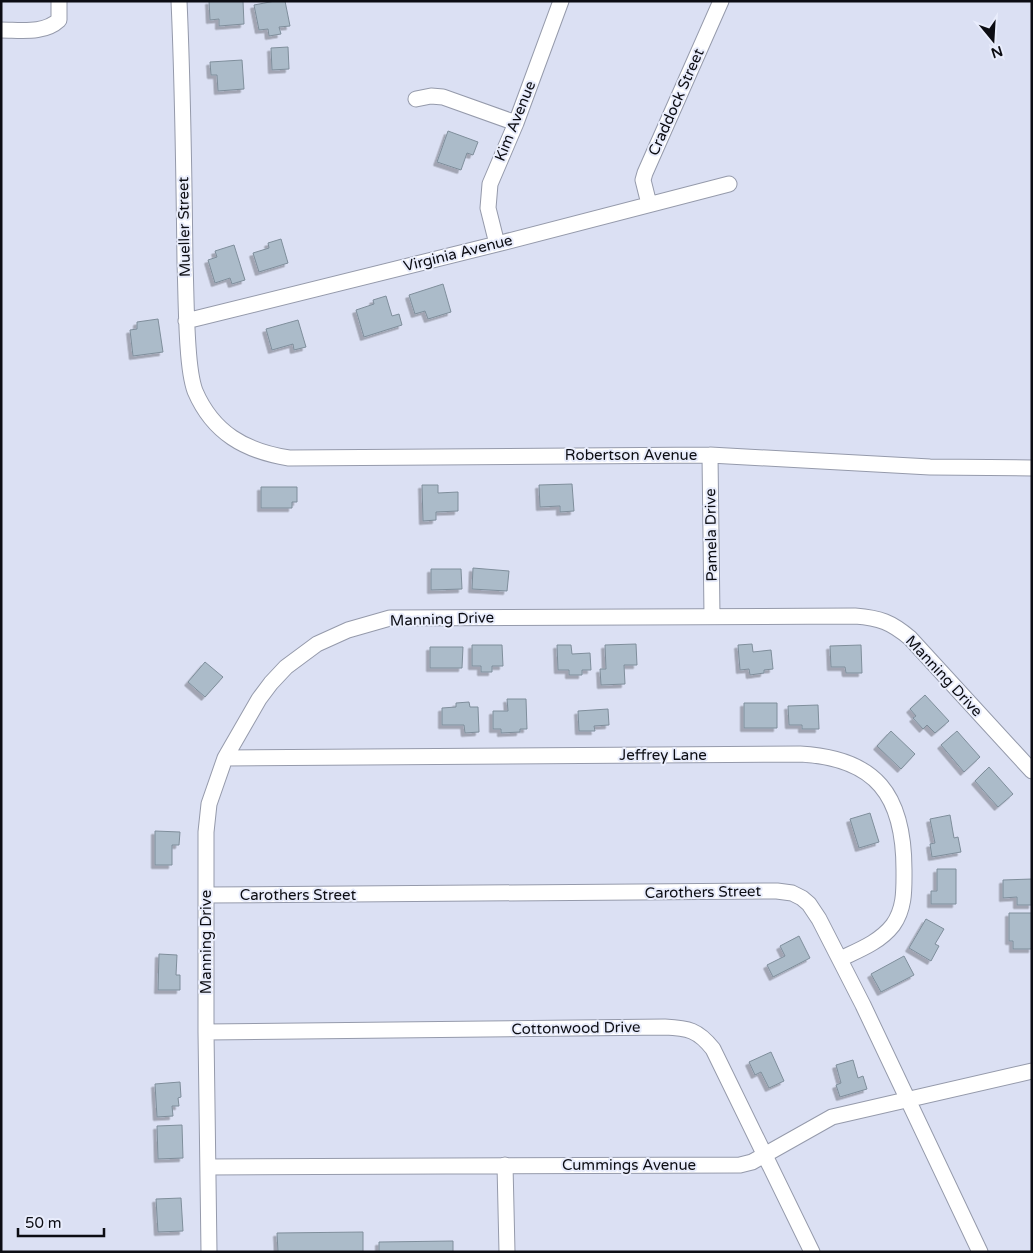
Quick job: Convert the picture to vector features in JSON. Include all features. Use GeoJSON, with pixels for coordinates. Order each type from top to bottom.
{"type":"FeatureCollection","features":[{"type":"Feature","properties":{"kind":"street"},"geometry":{"type":"LineString","coordinates":[[1,30],[44,29],[53,25],[59,20],[59,1]]}},
{"type":"Feature","properties":{"kind":"street","name":"Mueller Street"},"geometry":{"type":"LineString","coordinates":[[179,1],[186,321],[190,367],[195,389],[211,419],[233,439]]}},
{"type":"Feature","properties":{"kind":"street","name":"Kim Avenue"},"geometry":{"type":"LineString","coordinates":[[496,244],[488,208],[488,194],[492,179],[516,123],[562,1]]}},
{"type":"Feature","properties":{"kind":"street","name":"Craddock Street"},"geometry":{"type":"LineString","coordinates":[[649,204],[643,180],[645,172],[721,1]]}},
{"type":"Feature","properties":{"kind":"street"},"geometry":{"type":"LineString","coordinates":[[416,99],[430,96],[443,97],[516,123]]}},
{"type":"Feature","properties":{"kind":"street","name":"Virginia Avenue"},"geometry":{"type":"LineString","coordinates":[[186,321],[729,184]]}},
{"type":"Feature","properties":{"kind":"street","name":"Robertson Avenue"},"geometry":{"type":"LineString","coordinates":[[233,439],[251,449],[288,458],[710,454],[930,467],[1032,468]]}},
{"type":"Feature","properties":{"kind":"street","name":"Pamela Drive"},"geometry":{"type":"LineString","coordinates":[[710,454],[712,616]]}},
{"type":"Feature","properties":{"kind":"street","name":"Manning Drive"},"geometry":{"type":"LineString","coordinates":[[209,1252],[206,832],[209,804],[225,758],[259,699],[286,667],[316,644],[348,630],[390,618],[854,616],[881,619],[892,624],[910,638],[1032,771]]}},
{"type":"Feature","properties":{"kind":"street","name":"Jeffrey Lane"},"geometry":{"type":"LineString","coordinates":[[225,758],[800,754],[843,760],[865,772],[879,783],[889,796],[898,814],[904,852],[904,893],[902,908],[895,923],[886,933],[872,943],[840,960]]}},
{"type":"Feature","properties":{"kind":"street","name":"Carothers Street"},"geometry":{"type":"LineString","coordinates":[[206,895],[777,891],[792,893],[809,904],[840,960],[980,1252]]}},
{"type":"Feature","properties":{"kind":"street","name":"Cottonwood Drive"},"geometry":{"type":"LineString","coordinates":[[206,1032],[665,1027],[690,1030],[698,1034],[713,1049],[812,1252]]}},
{"type":"Feature","properties":{"kind":"street","name":"Cummings Avenue"},"geometry":{"type":"LineString","coordinates":[[208,1167],[740,1165],[765,1156],[832,1117],[1032,1071]]}},
{"type":"Feature","properties":{"kind":"street"},"geometry":{"type":"LineString","coordinates":[[505,1166],[507,1252]]}},
{"type":"Feature","properties":{"kind":"building"},"geometry":{"type":"Polygon","coordinates":[[[209,1],[243,1],[244,24],[219,26],[219,19],[210,20],[209,1]]]}},
{"type":"Feature","properties":{"kind":"building"},"geometry":{"type":"Polygon","coordinates":[[[285,1],[290,26],[279,27],[281,34],[269,36],[268,29],[259,30],[254,5],[285,1]]]}},
{"type":"Feature","properties":{"kind":"building"},"geometry":{"type":"Polygon","coordinates":[[[288,47],[289,69],[272,70],[271,48],[288,47]]]}},
{"type":"Feature","properties":{"kind":"building"},"geometry":{"type":"Polygon","coordinates":[[[242,60],[244,89],[218,91],[217,75],[211,75],[210,62],[242,60]]]}},
{"type":"Feature","properties":{"kind":"building"},"geometry":{"type":"Polygon","coordinates":[[[448,131],[478,142],[473,155],[467,153],[461,170],[437,162],[448,131]]]}},
{"type":"Feature","properties":{"kind":"building"},"geometry":{"type":"Polygon","coordinates":[[[281,239],[288,263],[259,272],[253,253],[269,248],[268,243],[281,239]]]}},
{"type":"Feature","properties":{"kind":"building"},"geometry":{"type":"Polygon","coordinates":[[[234,245],[245,280],[232,284],[230,278],[215,283],[208,260],[217,257],[215,251],[234,245]]]}},
{"type":"Feature","properties":{"kind":"building"},"geometry":{"type":"Polygon","coordinates":[[[443,284],[451,312],[428,319],[425,311],[415,314],[409,295],[443,284]]]}},
{"type":"Feature","properties":{"kind":"building"},"geometry":{"type":"Polygon","coordinates":[[[386,296],[392,316],[399,314],[402,325],[364,337],[356,310],[374,304],[373,300],[386,296]]]}},
{"type":"Feature","properties":{"kind":"building"},"geometry":{"type":"Polygon","coordinates":[[[158,319],[163,352],[133,356],[130,330],[137,329],[137,322],[158,319]]]}},
{"type":"Feature","properties":{"kind":"building"},"geometry":{"type":"Polygon","coordinates":[[[298,320],[306,347],[294,350],[293,344],[272,350],[266,329],[298,320]]]}},
{"type":"Feature","properties":{"kind":"building"},"geometry":{"type":"Polygon","coordinates":[[[572,484],[574,511],[560,512],[560,506],[540,507],[539,485],[572,484]]]}},
{"type":"Feature","properties":{"kind":"building"},"geometry":{"type":"Polygon","coordinates":[[[422,485],[438,485],[438,493],[458,492],[458,511],[436,512],[436,520],[423,521],[422,485]]]}},
{"type":"Feature","properties":{"kind":"building"},"geometry":{"type":"Polygon","coordinates":[[[261,487],[297,487],[297,502],[292,502],[292,508],[261,508],[261,487]]]}},
{"type":"Feature","properties":{"kind":"building"},"geometry":{"type":"Polygon","coordinates":[[[473,568],[509,571],[507,591],[472,589],[473,568]]]}},
{"type":"Feature","properties":{"kind":"building"},"geometry":{"type":"Polygon","coordinates":[[[431,569],[461,569],[462,589],[431,590],[431,569]]]}},
{"type":"Feature","properties":{"kind":"building"},"geometry":{"type":"Polygon","coordinates":[[[636,644],[637,665],[624,665],[625,684],[601,685],[600,669],[606,669],[605,645],[636,644]]]}},
{"type":"Feature","properties":{"kind":"building"},"geometry":{"type":"Polygon","coordinates":[[[752,644],[753,652],[771,650],[773,669],[764,670],[764,673],[750,675],[749,669],[740,670],[738,645],[752,644]]]}},
{"type":"Feature","properties":{"kind":"building"},"geometry":{"type":"Polygon","coordinates":[[[472,645],[502,645],[503,666],[492,666],[492,672],[481,672],[481,666],[472,666],[472,645]]]}},
{"type":"Feature","properties":{"kind":"building"},"geometry":{"type":"Polygon","coordinates":[[[557,645],[571,645],[572,654],[590,653],[591,670],[582,670],[582,675],[569,675],[569,670],[558,670],[557,645]]]}},
{"type":"Feature","properties":{"kind":"building"},"geometry":{"type":"Polygon","coordinates":[[[861,645],[862,673],[846,673],[845,667],[831,667],[830,646],[861,645]]]}},
{"type":"Feature","properties":{"kind":"building"},"geometry":{"type":"Polygon","coordinates":[[[430,647],[463,647],[462,668],[430,668],[430,647]]]}},
{"type":"Feature","properties":{"kind":"building"},"geometry":{"type":"Polygon","coordinates":[[[205,662],[223,677],[205,697],[188,682],[205,662]]]}},
{"type":"Feature","properties":{"kind":"building"},"geometry":{"type":"Polygon","coordinates":[[[925,695],[949,721],[935,733],[927,725],[923,729],[913,718],[916,716],[910,709],[925,695]]]}},
{"type":"Feature","properties":{"kind":"building"},"geometry":{"type":"Polygon","coordinates":[[[507,699],[526,699],[527,729],[520,729],[520,732],[501,733],[501,729],[493,729],[493,711],[508,711],[507,699]]]}},
{"type":"Feature","properties":{"kind":"building"},"geometry":{"type":"Polygon","coordinates":[[[469,702],[470,707],[478,707],[479,732],[465,733],[464,725],[442,725],[442,708],[456,707],[456,703],[469,702]]]}},
{"type":"Feature","properties":{"kind":"building"},"geometry":{"type":"Polygon","coordinates":[[[744,703],[777,703],[777,728],[744,728],[744,703]]]}},
{"type":"Feature","properties":{"kind":"building"},"geometry":{"type":"Polygon","coordinates":[[[818,705],[819,729],[802,729],[802,725],[789,725],[788,706],[818,705]]]}},
{"type":"Feature","properties":{"kind":"building"},"geometry":{"type":"Polygon","coordinates":[[[608,709],[609,725],[594,726],[595,731],[579,731],[578,711],[608,709]]]}},
{"type":"Feature","properties":{"kind":"building"},"geometry":{"type":"Polygon","coordinates":[[[891,731],[915,754],[901,769],[877,746],[891,731]]]}},
{"type":"Feature","properties":{"kind":"building"},"geometry":{"type":"Polygon","coordinates":[[[957,731],[980,757],[964,772],[941,745],[957,731]]]}},
{"type":"Feature","properties":{"kind":"building"},"geometry":{"type":"Polygon","coordinates":[[[989,767],[1013,794],[998,807],[975,781],[989,767]]]}},
{"type":"Feature","properties":{"kind":"building"},"geometry":{"type":"Polygon","coordinates":[[[870,813],[879,842],[859,848],[850,819],[870,813]]]}},
{"type":"Feature","properties":{"kind":"building"},"geometry":{"type":"Polygon","coordinates":[[[950,815],[954,838],[958,837],[961,852],[932,857],[930,844],[935,843],[930,819],[950,815]]]}},
{"type":"Feature","properties":{"kind":"building"},"geometry":{"type":"Polygon","coordinates":[[[155,831],[180,832],[179,845],[172,845],[172,865],[155,865],[155,831]]]}},
{"type":"Feature","properties":{"kind":"building"},"geometry":{"type":"Polygon","coordinates":[[[937,869],[956,869],[956,904],[931,904],[931,891],[937,891],[937,869]]]}},
{"type":"Feature","properties":{"kind":"building"},"geometry":{"type":"Polygon","coordinates":[[[1032,879],[1032,905],[1017,905],[1017,897],[1003,898],[1003,880],[1032,879]]]}},
{"type":"Feature","properties":{"kind":"building"},"geometry":{"type":"Polygon","coordinates":[[[1009,913],[1032,913],[1032,949],[1013,949],[1013,941],[1009,941],[1009,913]]]}},
{"type":"Feature","properties":{"kind":"building"},"geometry":{"type":"Polygon","coordinates":[[[926,919],[944,929],[935,944],[939,946],[931,961],[909,948],[926,919]]]}},
{"type":"Feature","properties":{"kind":"building"},"geometry":{"type":"Polygon","coordinates":[[[799,936],[810,958],[773,977],[767,965],[785,956],[780,946],[799,936]]]}},
{"type":"Feature","properties":{"kind":"building"},"geometry":{"type":"Polygon","coordinates":[[[159,954],[177,955],[176,975],[180,975],[180,990],[158,990],[159,954]]]}},
{"type":"Feature","properties":{"kind":"building"},"geometry":{"type":"Polygon","coordinates":[[[904,956],[914,975],[881,992],[871,974],[904,956]]]}},
{"type":"Feature","properties":{"kind":"building"},"geometry":{"type":"Polygon","coordinates":[[[771,1052],[784,1081],[769,1088],[761,1072],[755,1075],[749,1062],[771,1052]]]}},
{"type":"Feature","properties":{"kind":"building"},"geometry":{"type":"Polygon","coordinates":[[[853,1060],[858,1078],[863,1076],[867,1089],[840,1097],[836,1085],[841,1083],[836,1065],[853,1060]]]}},
{"type":"Feature","properties":{"kind":"building"},"geometry":{"type":"Polygon","coordinates":[[[180,1082],[181,1097],[178,1098],[179,1106],[172,1106],[173,1116],[157,1117],[155,1084],[180,1082]]]}},
{"type":"Feature","properties":{"kind":"building"},"geometry":{"type":"Polygon","coordinates":[[[182,1125],[183,1158],[158,1159],[157,1126],[182,1125]]]}},
{"type":"Feature","properties":{"kind":"building"},"geometry":{"type":"Polygon","coordinates":[[[181,1198],[183,1231],[158,1232],[156,1199],[181,1198]]]}},
{"type":"Feature","properties":{"kind":"building"},"geometry":{"type":"Polygon","coordinates":[[[363,1232],[363,1252],[278,1252],[277,1233],[363,1232]]]}},
{"type":"Feature","properties":{"kind":"building"},"geometry":{"type":"Polygon","coordinates":[[[453,1241],[453,1252],[379,1252],[379,1242],[453,1241]]]}}]}
